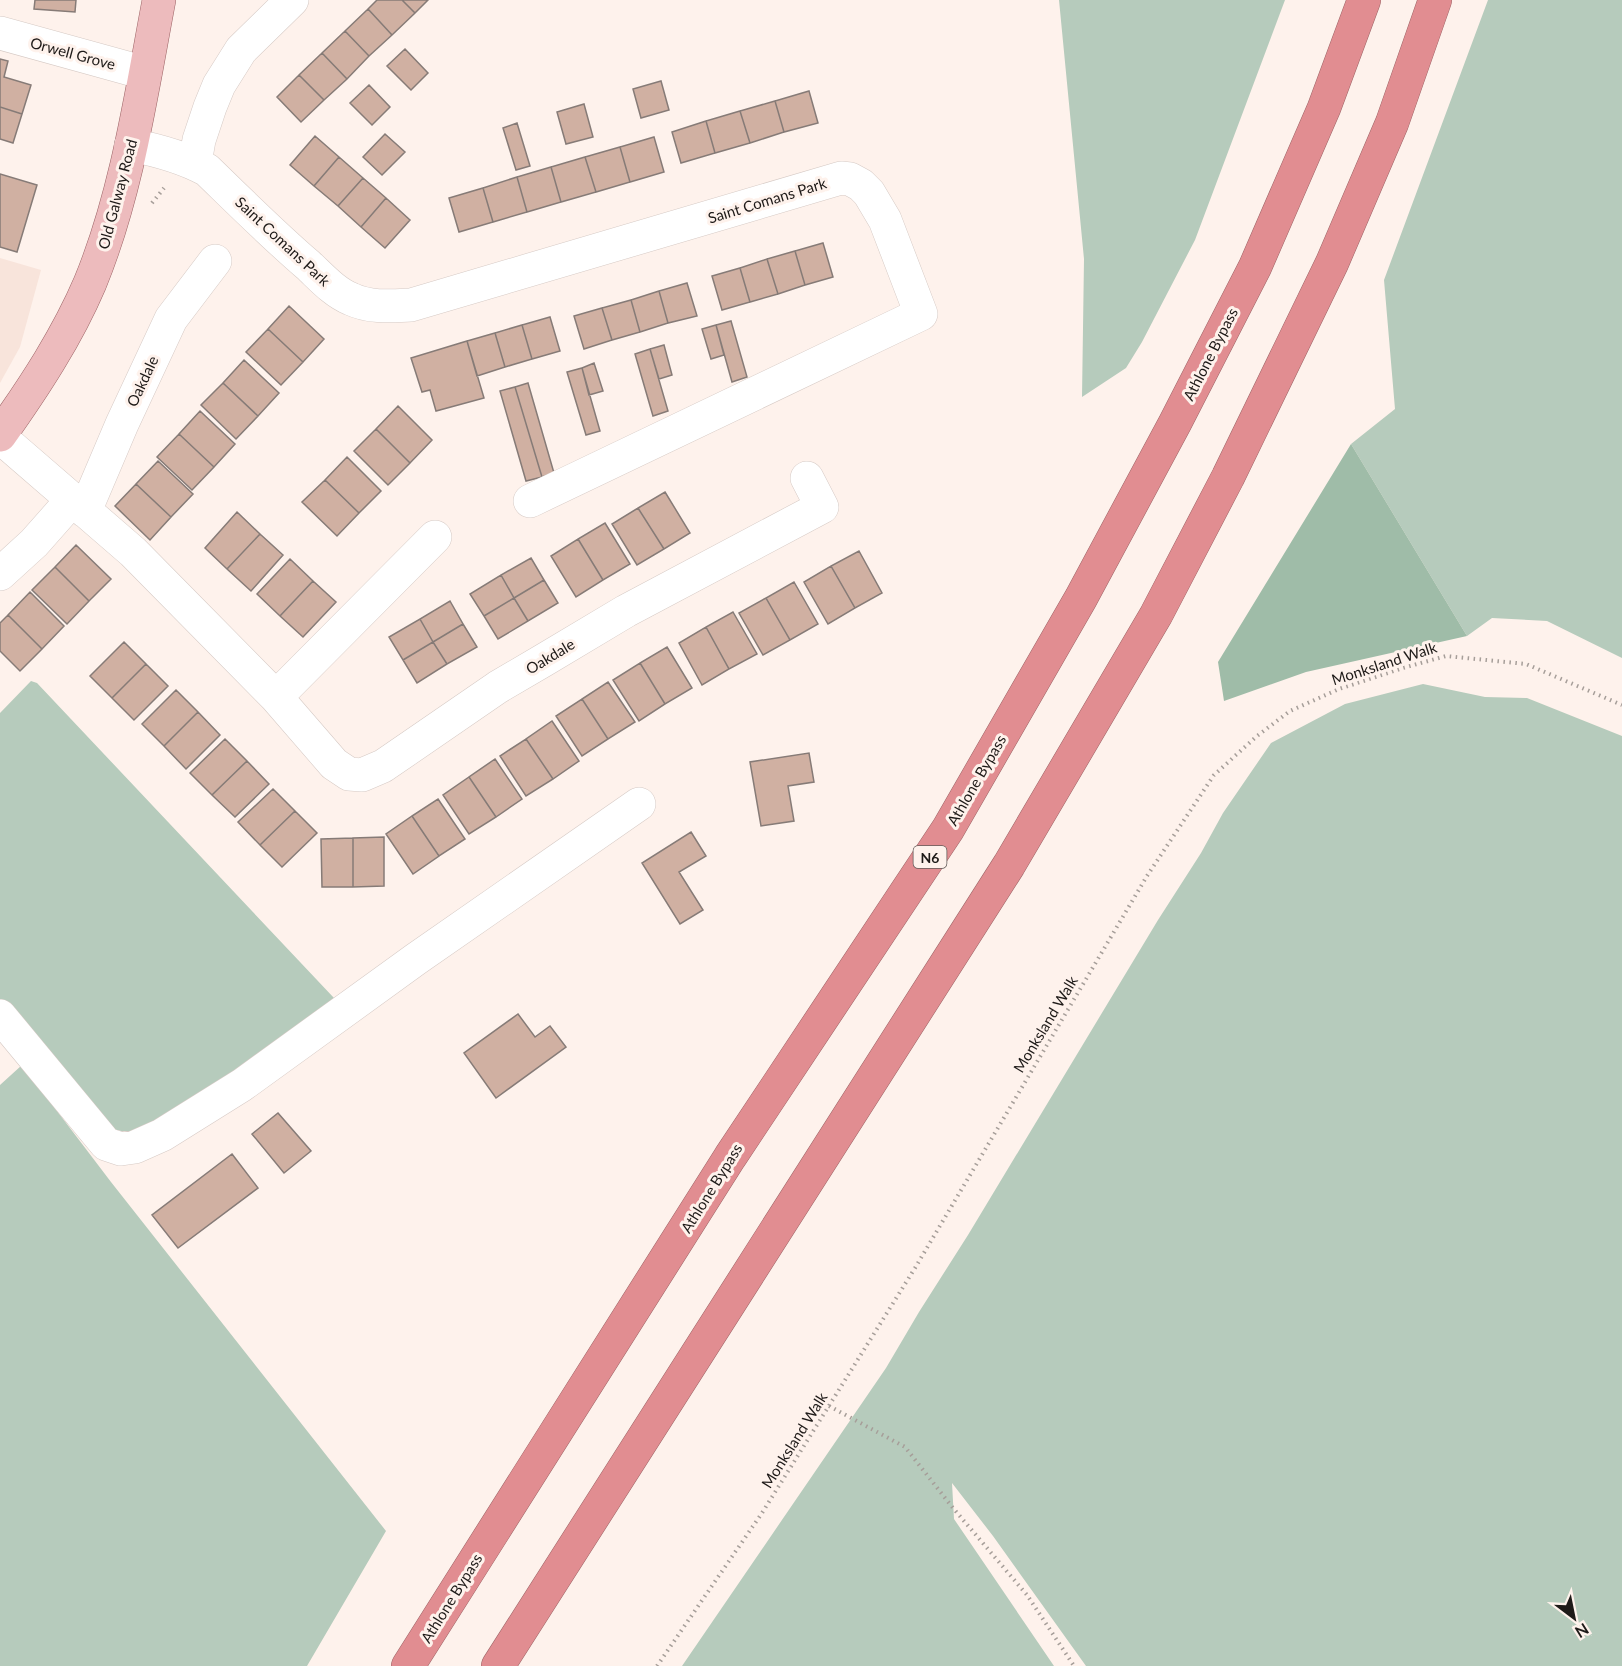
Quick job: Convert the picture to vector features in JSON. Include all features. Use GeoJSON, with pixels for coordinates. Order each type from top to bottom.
{"type":"FeatureCollection","features":[{"type":"Feature","properties":{"kind":"highway","name":"Athlone Bypass"},"geometry":{"type":"LineString","coordinates":[[408,1666],[730,1157],[948,829],[1081,598],[1255,267],[1324,108],[1364,0]]}},
{"type":"Feature","properties":{"kind":"highway"},"geometry":{"type":"LineString","coordinates":[[498,1666],[1009,865],[1156,615],[1228,477],[1332,263],[1392,123],[1435,0]]}},
{"type":"Feature","properties":{"kind":"main road","name":"Old Galway Road"},"geometry":{"type":"LineString","coordinates":[[0,436],[64,336],[90,284],[111,228],[131,145],[159,0]]}},
{"type":"Feature","properties":{"kind":"street"},"geometry":{"type":"LineString","coordinates":[[195,163],[199,140],[219,86],[241,50],[292,0]]}},
{"type":"Feature","properties":{"kind":"street","name":"Orwell Grove"},"geometry":{"type":"LineString","coordinates":[[0,33],[145,73]]}},
{"type":"Feature","properties":{"kind":"street","name":"Saint Comans Park"},"geometry":{"type":"LineString","coordinates":[[131,145],[159,151],[195,163],[207,170],[275,237],[328,284],[351,299],[385,307],[411,305],[841,178],[850,179],[861,185],[885,220],[921,314],[530,501]]}},
{"type":"Feature","properties":{"kind":"street","name":"Oakdale"},"geometry":{"type":"LineString","coordinates":[[0,574],[79,506],[122,424],[171,319],[215,261]]}},
{"type":"Feature","properties":{"kind":"street","name":"Oakdale"},"geometry":{"type":"LineString","coordinates":[[0,436],[133,552],[276,697],[334,764],[349,774],[362,775],[383,766],[498,687],[616,617],[822,507],[807,478]]}},
{"type":"Feature","properties":{"kind":"street"},"geometry":{"type":"LineString","coordinates":[[276,697],[435,537]]}},
{"type":"Feature","properties":{"kind":"street"},"geometry":{"type":"LineString","coordinates":[[0,1016],[106,1144],[121,1149],[135,1148],[162,1135],[242,1085],[416,959],[639,804]]}},
{"type":"Feature","properties":{"kind":"path","name":"Monksland Walk"},"geometry":{"type":"LineString","coordinates":[[657,1666],[762,1513],[829,1406],[915,1268],[1147,876],[1214,775],[1257,736],[1290,711],[1339,689],[1446,656],[1526,664],[1622,705]]}},
{"type":"Feature","properties":{"kind":"path"},"geometry":{"type":"LineString","coordinates":[[829,1406],[905,1447],[1026,1596],[1074,1666]]}},
{"type":"Feature","properties":{"kind":"shaded area"},"geometry":{"type":"Polygon","coordinates":[[[0,258],[41,270],[20,347],[0,383],[0,258]]]}},
{"type":"Feature","properties":{"kind":"green space"},"geometry":{"type":"Polygon","coordinates":[[[1059,0],[1285,0],[1195,240],[1126,368],[1082,397],[1084,259],[1059,0]]]}},
{"type":"Feature","properties":{"kind":"green space"},"geometry":{"type":"Polygon","coordinates":[[[1488,0],[1622,0],[1622,658],[1547,621],[1492,618],[1467,636],[1351,444],[1395,409],[1384,280],[1488,0]]]}},
{"type":"Feature","properties":{"kind":"green space"},"geometry":{"type":"Polygon","coordinates":[[[1351,444],[1467,636],[1306,672],[1224,701],[1218,662],[1351,444]]]}},
{"type":"Feature","properties":{"kind":"green space"},"geometry":{"type":"Polygon","coordinates":[[[31,681],[37,683],[334,998],[266,1053],[139,1131],[121,1131],[102,1126],[0,1001],[0,713],[31,681]]]}},
{"type":"Feature","properties":{"kind":"green space"},"geometry":{"type":"Polygon","coordinates":[[[1423,684],[1485,697],[1527,698],[1622,736],[1622,1666],[1086,1666],[952,1483],[954,1519],[1054,1666],[682,1666],[886,1368],[1201,853],[1223,813],[1271,743],[1345,704],[1423,684]]]}},
{"type":"Feature","properties":{"kind":"green space"},"geometry":{"type":"Polygon","coordinates":[[[22,1065],[111,1182],[386,1531],[307,1666],[0,1666],[0,1085],[22,1065]]]}},
{"type":"Feature","properties":{"kind":"building"},"geometry":{"type":"Polygon","coordinates":[[[35,0],[76,0],[75,12],[34,9],[35,0]]]}},
{"type":"Feature","properties":{"kind":"building"},"geometry":{"type":"Polygon","coordinates":[[[377,0],[402,0],[415,13],[392,35],[368,9],[377,0]]]}},
{"type":"Feature","properties":{"kind":"building"},"geometry":{"type":"Polygon","coordinates":[[[402,0],[428,0],[415,13],[402,0]]]}},
{"type":"Feature","properties":{"kind":"building"},"geometry":{"type":"Polygon","coordinates":[[[368,9],[392,35],[369,56],[345,31],[368,9]]]}},
{"type":"Feature","properties":{"kind":"building"},"geometry":{"type":"Polygon","coordinates":[[[345,31],[369,56],[347,79],[322,53],[345,31]]]}},
{"type":"Feature","properties":{"kind":"building"},"geometry":{"type":"Polygon","coordinates":[[[405,49],[428,73],[411,90],[387,66],[405,49]]]}},
{"type":"Feature","properties":{"kind":"building"},"geometry":{"type":"Polygon","coordinates":[[[322,53],[347,79],[324,100],[299,75],[322,53]]]}},
{"type":"Feature","properties":{"kind":"building"},"geometry":{"type":"Polygon","coordinates":[[[0,59],[8,61],[4,77],[31,85],[22,114],[0,107],[0,59]]]}},
{"type":"Feature","properties":{"kind":"building"},"geometry":{"type":"Polygon","coordinates":[[[299,75],[324,100],[301,122],[277,97],[299,75]]]}},
{"type":"Feature","properties":{"kind":"building"},"geometry":{"type":"Polygon","coordinates":[[[661,81],[669,110],[641,118],[633,89],[661,81]]]}},
{"type":"Feature","properties":{"kind":"building"},"geometry":{"type":"Polygon","coordinates":[[[369,85],[390,107],[372,125],[350,103],[369,85]]]}},
{"type":"Feature","properties":{"kind":"building"},"geometry":{"type":"Polygon","coordinates":[[[809,91],[818,123],[784,132],[775,101],[809,91]]]}},
{"type":"Feature","properties":{"kind":"building"},"geometry":{"type":"Polygon","coordinates":[[[775,101],[784,132],[750,143],[740,111],[775,101]]]}},
{"type":"Feature","properties":{"kind":"building"},"geometry":{"type":"Polygon","coordinates":[[[584,104],[593,137],[566,144],[557,112],[584,104]]]}},
{"type":"Feature","properties":{"kind":"building"},"geometry":{"type":"Polygon","coordinates":[[[0,107],[22,114],[13,143],[0,139],[0,107]]]}},
{"type":"Feature","properties":{"kind":"building"},"geometry":{"type":"Polygon","coordinates":[[[740,111],[750,143],[715,153],[706,121],[740,111]]]}},
{"type":"Feature","properties":{"kind":"building"},"geometry":{"type":"Polygon","coordinates":[[[706,121],[715,153],[681,163],[672,132],[706,121]]]}},
{"type":"Feature","properties":{"kind":"building"},"geometry":{"type":"Polygon","coordinates":[[[517,123],[530,166],[516,170],[503,128],[517,123]]]}},
{"type":"Feature","properties":{"kind":"building"},"geometry":{"type":"Polygon","coordinates":[[[385,134],[405,152],[382,175],[363,157],[385,134]]]}},
{"type":"Feature","properties":{"kind":"building"},"geometry":{"type":"Polygon","coordinates":[[[315,136],[339,157],[314,186],[290,165],[315,136]]]}},
{"type":"Feature","properties":{"kind":"building"},"geometry":{"type":"Polygon","coordinates":[[[654,137],[664,172],[630,182],[620,147],[654,137]]]}},
{"type":"Feature","properties":{"kind":"building"},"geometry":{"type":"Polygon","coordinates":[[[620,147],[630,182],[596,192],[585,157],[620,147]]]}},
{"type":"Feature","properties":{"kind":"building"},"geometry":{"type":"Polygon","coordinates":[[[339,157],[363,178],[338,206],[314,186],[339,157]]]}},
{"type":"Feature","properties":{"kind":"building"},"geometry":{"type":"Polygon","coordinates":[[[585,157],[596,192],[561,202],[551,167],[585,157]]]}},
{"type":"Feature","properties":{"kind":"building"},"geometry":{"type":"Polygon","coordinates":[[[551,167],[561,202],[527,212],[517,177],[551,167]]]}},
{"type":"Feature","properties":{"kind":"building"},"geometry":{"type":"Polygon","coordinates":[[[0,174],[37,185],[17,252],[0,247],[0,174]]]}},
{"type":"Feature","properties":{"kind":"building"},"geometry":{"type":"Polygon","coordinates":[[[517,177],[527,212],[493,222],[483,188],[517,177]]]}},
{"type":"Feature","properties":{"kind":"building"},"geometry":{"type":"Polygon","coordinates":[[[363,178],[386,198],[361,227],[338,206],[363,178]]]}},
{"type":"Feature","properties":{"kind":"building"},"geometry":{"type":"Polygon","coordinates":[[[483,188],[493,222],[459,232],[449,198],[483,188]]]}},
{"type":"Feature","properties":{"kind":"building"},"geometry":{"type":"Polygon","coordinates":[[[386,198],[410,220],[385,248],[361,227],[386,198]]]}},
{"type":"Feature","properties":{"kind":"building"},"geometry":{"type":"Polygon","coordinates":[[[823,243],[833,277],[805,285],[795,251],[823,243]]]}},
{"type":"Feature","properties":{"kind":"building"},"geometry":{"type":"Polygon","coordinates":[[[795,251],[805,285],[778,294],[767,259],[795,251]]]}},
{"type":"Feature","properties":{"kind":"building"},"geometry":{"type":"Polygon","coordinates":[[[767,259],[778,294],[750,302],[740,268],[767,259]]]}},
{"type":"Feature","properties":{"kind":"building"},"geometry":{"type":"Polygon","coordinates":[[[740,268],[750,302],[722,310],[712,276],[740,268]]]}},
{"type":"Feature","properties":{"kind":"building"},"geometry":{"type":"Polygon","coordinates":[[[687,283],[697,316],[668,323],[659,291],[687,283]]]}},
{"type":"Feature","properties":{"kind":"building"},"geometry":{"type":"Polygon","coordinates":[[[659,291],[668,323],[640,332],[631,300],[659,291]]]}},
{"type":"Feature","properties":{"kind":"building"},"geometry":{"type":"Polygon","coordinates":[[[631,300],[640,332],[612,340],[602,308],[631,300]]]}},
{"type":"Feature","properties":{"kind":"building"},"geometry":{"type":"Polygon","coordinates":[[[289,306],[324,339],[303,362],[268,329],[289,306]]]}},
{"type":"Feature","properties":{"kind":"building"},"geometry":{"type":"Polygon","coordinates":[[[602,308],[612,340],[584,349],[574,316],[602,308]]]}},
{"type":"Feature","properties":{"kind":"building"},"geometry":{"type":"Polygon","coordinates":[[[550,317],[560,351],[532,359],[522,325],[550,317]]]}},
{"type":"Feature","properties":{"kind":"building"},"geometry":{"type":"Polygon","coordinates":[[[731,321],[747,377],[732,382],[716,325],[731,321]]]}},
{"type":"Feature","properties":{"kind":"building"},"geometry":{"type":"Polygon","coordinates":[[[522,325],[532,359],[505,367],[495,333],[522,325]]]}},
{"type":"Feature","properties":{"kind":"building"},"geometry":{"type":"Polygon","coordinates":[[[716,325],[724,355],[711,359],[702,329],[716,325]]]}},
{"type":"Feature","properties":{"kind":"building"},"geometry":{"type":"Polygon","coordinates":[[[268,329],[303,362],[281,385],[246,352],[268,329]]]}},
{"type":"Feature","properties":{"kind":"building"},"geometry":{"type":"Polygon","coordinates":[[[495,333],[505,367],[477,376],[467,341],[495,333]]]}},
{"type":"Feature","properties":{"kind":"building"},"geometry":{"type":"Polygon","coordinates":[[[467,341],[484,398],[436,411],[430,390],[422,392],[411,358],[467,341]]]}},
{"type":"Feature","properties":{"kind":"building"},"geometry":{"type":"Polygon","coordinates":[[[664,345],[672,375],[659,379],[650,349],[664,345]]]}},
{"type":"Feature","properties":{"kind":"building"},"geometry":{"type":"Polygon","coordinates":[[[650,349],[668,411],[653,416],[635,354],[650,349]]]}},
{"type":"Feature","properties":{"kind":"building"},"geometry":{"type":"Polygon","coordinates":[[[244,360],[279,393],[258,416],[223,383],[244,360]]]}},
{"type":"Feature","properties":{"kind":"building"},"geometry":{"type":"Polygon","coordinates":[[[594,363],[603,391],[589,395],[582,368],[594,363]]]}},
{"type":"Feature","properties":{"kind":"building"},"geometry":{"type":"Polygon","coordinates":[[[582,368],[600,431],[586,435],[567,372],[582,368]]]}},
{"type":"Feature","properties":{"kind":"building"},"geometry":{"type":"Polygon","coordinates":[[[223,383],[258,416],[236,439],[201,405],[223,383]]]}},
{"type":"Feature","properties":{"kind":"building"},"geometry":{"type":"Polygon","coordinates":[[[528,383],[554,473],[542,477],[515,387],[528,383]]]}},
{"type":"Feature","properties":{"kind":"building"},"geometry":{"type":"Polygon","coordinates":[[[515,387],[542,477],[526,481],[500,391],[515,387]]]}},
{"type":"Feature","properties":{"kind":"building"},"geometry":{"type":"Polygon","coordinates":[[[398,406],[432,440],[410,463],[376,429],[398,406]]]}},
{"type":"Feature","properties":{"kind":"building"},"geometry":{"type":"Polygon","coordinates":[[[200,411],[235,444],[214,467],[179,434],[200,411]]]}},
{"type":"Feature","properties":{"kind":"building"},"geometry":{"type":"Polygon","coordinates":[[[376,429],[410,463],[388,485],[354,451],[376,429]]]}},
{"type":"Feature","properties":{"kind":"building"},"geometry":{"type":"Polygon","coordinates":[[[179,434],[214,467],[192,490],[157,457],[179,434]]]}},
{"type":"Feature","properties":{"kind":"building"},"geometry":{"type":"Polygon","coordinates":[[[347,457],[381,491],[359,513],[325,480],[347,457]]]}},
{"type":"Feature","properties":{"kind":"building"},"geometry":{"type":"Polygon","coordinates":[[[158,461],[193,494],[171,517],[136,484],[158,461]]]}},
{"type":"Feature","properties":{"kind":"building"},"geometry":{"type":"Polygon","coordinates":[[[325,480],[359,513],[337,536],[302,502],[325,480]]]}},
{"type":"Feature","properties":{"kind":"building"},"geometry":{"type":"Polygon","coordinates":[[[136,484],[171,517],[150,540],[115,506],[136,484]]]}},
{"type":"Feature","properties":{"kind":"building"},"geometry":{"type":"Polygon","coordinates":[[[665,492],[690,533],[664,549],[638,508],[665,492]]]}},
{"type":"Feature","properties":{"kind":"building"},"geometry":{"type":"Polygon","coordinates":[[[638,508],[664,549],[637,565],[612,524],[638,508]]]}},
{"type":"Feature","properties":{"kind":"building"},"geometry":{"type":"Polygon","coordinates":[[[237,512],[260,534],[227,569],[205,548],[237,512]]]}},
{"type":"Feature","properties":{"kind":"building"},"geometry":{"type":"Polygon","coordinates":[[[605,523],[630,564],[603,580],[578,539],[605,523]]]}},
{"type":"Feature","properties":{"kind":"building"},"geometry":{"type":"Polygon","coordinates":[[[260,534],[283,555],[251,591],[227,569],[260,534]]]}},
{"type":"Feature","properties":{"kind":"building"},"geometry":{"type":"Polygon","coordinates":[[[578,539],[603,580],[576,597],[551,556],[578,539]]]}},
{"type":"Feature","properties":{"kind":"building"},"geometry":{"type":"Polygon","coordinates":[[[76,545],[111,579],[89,601],[55,567],[76,545]]]}},
{"type":"Feature","properties":{"kind":"building"},"geometry":{"type":"Polygon","coordinates":[[[859,551],[882,593],[855,608],[831,566],[859,551]]]}},
{"type":"Feature","properties":{"kind":"building"},"geometry":{"type":"Polygon","coordinates":[[[531,558],[544,580],[514,598],[501,575],[531,558]]]}},
{"type":"Feature","properties":{"kind":"building"},"geometry":{"type":"Polygon","coordinates":[[[290,559],[313,581],[280,616],[257,594],[290,559]]]}},
{"type":"Feature","properties":{"kind":"building"},"geometry":{"type":"Polygon","coordinates":[[[831,566],[855,608],[828,624],[804,582],[831,566]]]}},
{"type":"Feature","properties":{"kind":"building"},"geometry":{"type":"Polygon","coordinates":[[[55,567],[89,601],[67,624],[32,590],[55,567]]]}},
{"type":"Feature","properties":{"kind":"building"},"geometry":{"type":"Polygon","coordinates":[[[501,575],[514,598],[484,616],[470,594],[501,575]]]}},
{"type":"Feature","properties":{"kind":"building"},"geometry":{"type":"Polygon","coordinates":[[[544,580],[558,603],[528,621],[514,598],[544,580]]]}},
{"type":"Feature","properties":{"kind":"building"},"geometry":{"type":"Polygon","coordinates":[[[313,581],[336,602],[303,637],[280,616],[313,581]]]}},
{"type":"Feature","properties":{"kind":"building"},"geometry":{"type":"Polygon","coordinates":[[[794,582],[818,624],[790,640],[766,598],[794,582]]]}},
{"type":"Feature","properties":{"kind":"building"},"geometry":{"type":"Polygon","coordinates":[[[30,592],[64,626],[42,649],[8,615],[30,592]]]}},
{"type":"Feature","properties":{"kind":"building"},"geometry":{"type":"Polygon","coordinates":[[[514,598],[528,621],[498,639],[484,616],[514,598]]]}},
{"type":"Feature","properties":{"kind":"building"},"geometry":{"type":"Polygon","coordinates":[[[766,598],[790,640],[763,655],[739,613],[766,598]]]}},
{"type":"Feature","properties":{"kind":"building"},"geometry":{"type":"Polygon","coordinates":[[[450,601],[463,624],[433,642],[420,619],[450,601]]]}},
{"type":"Feature","properties":{"kind":"building"},"geometry":{"type":"Polygon","coordinates":[[[733,612],[757,654],[729,669],[706,627],[733,612]]]}},
{"type":"Feature","properties":{"kind":"building"},"geometry":{"type":"Polygon","coordinates":[[[8,615],[42,649],[20,671],[0,651],[0,623],[8,615]]]}},
{"type":"Feature","properties":{"kind":"building"},"geometry":{"type":"Polygon","coordinates":[[[420,619],[433,642],[403,660],[389,637],[420,619]]]}},
{"type":"Feature","properties":{"kind":"building"},"geometry":{"type":"Polygon","coordinates":[[[463,624],[477,647],[447,664],[433,642],[463,624]]]}},
{"type":"Feature","properties":{"kind":"building"},"geometry":{"type":"Polygon","coordinates":[[[706,627],[729,669],[702,685],[679,643],[706,627]]]}},
{"type":"Feature","properties":{"kind":"building"},"geometry":{"type":"Polygon","coordinates":[[[124,642],[146,664],[112,698],[90,676],[124,642]]]}},
{"type":"Feature","properties":{"kind":"building"},"geometry":{"type":"Polygon","coordinates":[[[433,642],[447,664],[417,683],[403,660],[433,642]]]}},
{"type":"Feature","properties":{"kind":"building"},"geometry":{"type":"Polygon","coordinates":[[[667,647],[692,688],[665,704],[640,663],[667,647]]]}},
{"type":"Feature","properties":{"kind":"building"},"geometry":{"type":"Polygon","coordinates":[[[640,663],[665,704],[639,721],[613,680],[640,663]]]}},
{"type":"Feature","properties":{"kind":"building"},"geometry":{"type":"Polygon","coordinates":[[[146,664],[168,686],[134,720],[112,698],[146,664]]]}},
{"type":"Feature","properties":{"kind":"building"},"geometry":{"type":"Polygon","coordinates":[[[608,682],[635,722],[608,739],[582,699],[608,682]]]}},
{"type":"Feature","properties":{"kind":"building"},"geometry":{"type":"Polygon","coordinates":[[[176,690],[198,712],[164,746],[142,724],[176,690]]]}},
{"type":"Feature","properties":{"kind":"building"},"geometry":{"type":"Polygon","coordinates":[[[582,699],[608,739],[582,756],[556,716],[582,699]]]}},
{"type":"Feature","properties":{"kind":"building"},"geometry":{"type":"Polygon","coordinates":[[[198,712],[220,735],[186,769],[164,746],[198,712]]]}},
{"type":"Feature","properties":{"kind":"building"},"geometry":{"type":"Polygon","coordinates":[[[552,721],[579,761],[553,779],[526,739],[552,721]]]}},
{"type":"Feature","properties":{"kind":"building"},"geometry":{"type":"Polygon","coordinates":[[[225,739],[247,761],[212,795],[190,773],[225,739]]]}},
{"type":"Feature","properties":{"kind":"building"},"geometry":{"type":"Polygon","coordinates":[[[526,739],[553,779],[526,796],[500,756],[526,739]]]}},
{"type":"Feature","properties":{"kind":"building"},"geometry":{"type":"Polygon","coordinates":[[[809,753],[814,782],[788,786],[794,821],[761,826],[750,762],[809,753]]]}},
{"type":"Feature","properties":{"kind":"building"},"geometry":{"type":"Polygon","coordinates":[[[495,759],[522,799],[496,817],[469,777],[495,759]]]}},
{"type":"Feature","properties":{"kind":"building"},"geometry":{"type":"Polygon","coordinates":[[[247,761],[269,784],[235,817],[212,795],[247,761]]]}},
{"type":"Feature","properties":{"kind":"building"},"geometry":{"type":"Polygon","coordinates":[[[469,777],[496,817],[469,834],[443,795],[469,777]]]}},
{"type":"Feature","properties":{"kind":"building"},"geometry":{"type":"Polygon","coordinates":[[[273,789],[295,811],[260,845],[238,822],[273,789]]]}},
{"type":"Feature","properties":{"kind":"building"},"geometry":{"type":"Polygon","coordinates":[[[438,799],[465,839],[439,856],[412,816],[438,799]]]}},
{"type":"Feature","properties":{"kind":"building"},"geometry":{"type":"Polygon","coordinates":[[[295,811],[317,833],[282,867],[260,845],[295,811]]]}},
{"type":"Feature","properties":{"kind":"building"},"geometry":{"type":"Polygon","coordinates":[[[412,816],[439,856],[413,874],[386,834],[412,816]]]}},
{"type":"Feature","properties":{"kind":"building"},"geometry":{"type":"Polygon","coordinates":[[[691,832],[706,856],[679,872],[703,910],[680,924],[642,863],[691,832]]]}},
{"type":"Feature","properties":{"kind":"building"},"geometry":{"type":"Polygon","coordinates":[[[384,837],[384,886],[353,887],[353,838],[384,837]]]}},
{"type":"Feature","properties":{"kind":"building"},"geometry":{"type":"Polygon","coordinates":[[[353,838],[353,887],[322,887],[321,839],[353,838]]]}},
{"type":"Feature","properties":{"kind":"building"},"geometry":{"type":"Polygon","coordinates":[[[518,1014],[535,1037],[550,1026],[566,1047],[496,1098],[464,1053],[518,1014]]]}},
{"type":"Feature","properties":{"kind":"building"},"geometry":{"type":"Polygon","coordinates":[[[278,1113],[311,1151],[284,1173],[252,1134],[278,1113]]]}},
{"type":"Feature","properties":{"kind":"building"},"geometry":{"type":"Polygon","coordinates":[[[232,1154],[258,1188],[178,1248],[152,1215],[232,1154]]]}}]}
